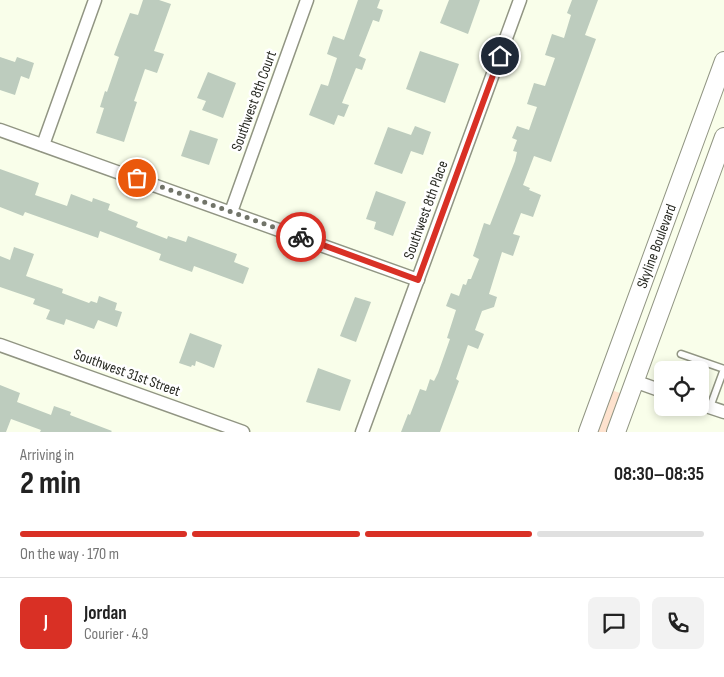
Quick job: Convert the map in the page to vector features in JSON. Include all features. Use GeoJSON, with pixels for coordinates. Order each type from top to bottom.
{"type":"FeatureCollection","features":[{"type":"Feature","properties":{"kind":"street"},"geometry":{"type":"LineString","coordinates":[[43,145],[95,0]]}},
{"type":"Feature","properties":{"kind":"street","name":"Southwest 8th Court"},"geometry":{"type":"LineString","coordinates":[[230,212],[308,0]]}},
{"type":"Feature","properties":{"kind":"street","name":"Southwest 8th Place"},"geometry":{"type":"LineString","coordinates":[[362,432],[520,0]]}},
{"type":"Feature","properties":{"kind":"street","name":"Skyline Boulevard"},"geometry":{"type":"LineString","coordinates":[[588,432],[724,61]]}},
{"type":"Feature","properties":{"kind":"street"},"geometry":{"type":"LineString","coordinates":[[0,130],[418,280]]}},
{"type":"Feature","properties":{"kind":"street","name":"Skyline Boulevard"},"geometry":{"type":"LineString","coordinates":[[616,432],[724,137]]}},
{"type":"Feature","properties":{"kind":"street","name":"Southwest 31st Street"},"geometry":{"type":"LineString","coordinates":[[0,345],[243,432]]}},
{"type":"Feature","properties":{"kind":"street"},"geometry":{"type":"LineString","coordinates":[[610,372],[654,388]]}},
{"type":"Feature","properties":{"kind":"street"},"geometry":{"type":"LineString","coordinates":[[709,407],[724,412]]}},
{"type":"Feature","properties":{"kind":"lane"},"geometry":{"type":"LineString","coordinates":[[681,354],[701,361]]}},
{"type":"Feature","properties":{"kind":"lane"},"geometry":{"type":"LineString","coordinates":[[709,364],[724,369],[709,398]]}},
{"type":"Feature","properties":{"kind":"shaded area"},"geometry":{"type":"Polygon","coordinates":[[[614,391],[620,393],[621,402],[610,432],[596,432],[611,393],[614,391]]]}},
{"type":"Feature","properties":{"kind":"building"},"geometry":{"type":"Polygon","coordinates":[[[143,0],[159,0],[171,4],[154,51],[164,54],[157,73],[145,69],[134,101],[137,102],[124,142],[96,133],[104,108],[100,107],[119,57],[114,55],[130,13],[138,15],[143,0]]]}},
{"type":"Feature","properties":{"kind":"building"},"geometry":{"type":"Polygon","coordinates":[[[358,0],[380,0],[377,8],[383,10],[379,22],[373,20],[359,56],[366,59],[362,70],[356,68],[342,103],[349,105],[344,117],[338,115],[334,125],[309,115],[321,84],[328,86],[337,58],[327,54],[333,36],[344,40],[358,0]]]}},
{"type":"Feature","properties":{"kind":"building"},"geometry":{"type":"Polygon","coordinates":[[[449,0],[480,0],[468,34],[440,23],[449,0]]]}},
{"type":"Feature","properties":{"kind":"building"},"geometry":{"type":"Polygon","coordinates":[[[572,0],[598,0],[585,35],[596,39],[551,162],[534,156],[523,185],[541,195],[533,217],[521,213],[513,234],[520,236],[513,256],[502,252],[489,294],[497,297],[494,307],[482,311],[475,330],[484,334],[478,349],[468,345],[456,379],[459,381],[440,432],[401,432],[420,389],[426,391],[430,379],[434,381],[438,373],[450,339],[447,338],[456,310],[446,306],[451,293],[459,296],[463,284],[466,285],[468,279],[471,279],[479,259],[473,256],[484,223],[490,225],[515,161],[517,152],[513,151],[517,140],[512,138],[517,126],[529,130],[537,107],[527,104],[534,83],[545,86],[555,58],[545,55],[552,34],[564,38],[571,15],[567,13],[572,0]]]}},
{"type":"Feature","properties":{"kind":"building"},"geometry":{"type":"Polygon","coordinates":[[[420,51],[459,64],[445,103],[406,89],[420,51]]]}},
{"type":"Feature","properties":{"kind":"building"},"geometry":{"type":"Polygon","coordinates":[[[0,57],[15,62],[17,57],[34,63],[29,79],[21,76],[15,95],[0,90],[0,57]]]}},
{"type":"Feature","properties":{"kind":"building"},"geometry":{"type":"Polygon","coordinates":[[[208,72],[236,83],[223,118],[202,110],[206,101],[197,98],[208,72]]]}},
{"type":"Feature","properties":{"kind":"building"},"geometry":{"type":"Polygon","coordinates":[[[415,126],[431,132],[423,155],[411,151],[402,174],[374,164],[388,127],[411,135],[415,126]]]}},
{"type":"Feature","properties":{"kind":"building"},"geometry":{"type":"Polygon","coordinates":[[[190,130],[218,139],[209,165],[181,156],[190,130]]]}},
{"type":"Feature","properties":{"kind":"building"},"geometry":{"type":"Polygon","coordinates":[[[0,169],[39,183],[35,195],[67,206],[71,194],[92,202],[93,198],[110,204],[108,210],[138,222],[136,227],[167,239],[168,236],[186,242],[188,236],[237,254],[234,262],[249,268],[243,284],[194,266],[192,272],[159,260],[161,254],[100,231],[98,238],[25,212],[23,216],[0,207],[0,169]]]}},
{"type":"Feature","properties":{"kind":"building"},"geometry":{"type":"Polygon","coordinates":[[[376,191],[406,202],[393,236],[374,229],[376,222],[366,219],[376,191]]]}},
{"type":"Feature","properties":{"kind":"building"},"geometry":{"type":"Polygon","coordinates":[[[14,247],[34,254],[26,276],[63,289],[62,293],[89,303],[91,301],[97,303],[99,296],[117,303],[115,310],[122,312],[117,327],[98,320],[94,329],[66,319],[64,325],[46,319],[50,310],[33,304],[35,299],[0,287],[0,256],[10,260],[14,247]]]}},
{"type":"Feature","properties":{"kind":"building"},"geometry":{"type":"Polygon","coordinates":[[[355,297],[371,302],[356,342],[340,336],[355,297]]]}},
{"type":"Feature","properties":{"kind":"building"},"geometry":{"type":"Polygon","coordinates":[[[190,333],[222,345],[214,368],[196,361],[195,366],[192,365],[191,367],[179,363],[190,333]]]}},
{"type":"Feature","properties":{"kind":"building"},"geometry":{"type":"Polygon","coordinates":[[[318,368],[351,380],[340,411],[306,402],[318,368]]]}},
{"type":"Feature","properties":{"kind":"building"},"geometry":{"type":"Polygon","coordinates":[[[0,385],[20,393],[17,402],[51,415],[54,406],[71,412],[70,415],[112,431],[40,432],[41,430],[11,419],[6,432],[0,432],[0,385]]]}},
{"type":"Feature","properties":{"kind":"way so far"},"geometry":{"type":"LineString","coordinates":[[137,178],[301,237]]}},
{"type":"Feature","properties":{"kind":"route"},"geometry":{"type":"LineString","coordinates":[[301,237],[418,280],[500,56]]}}]}
